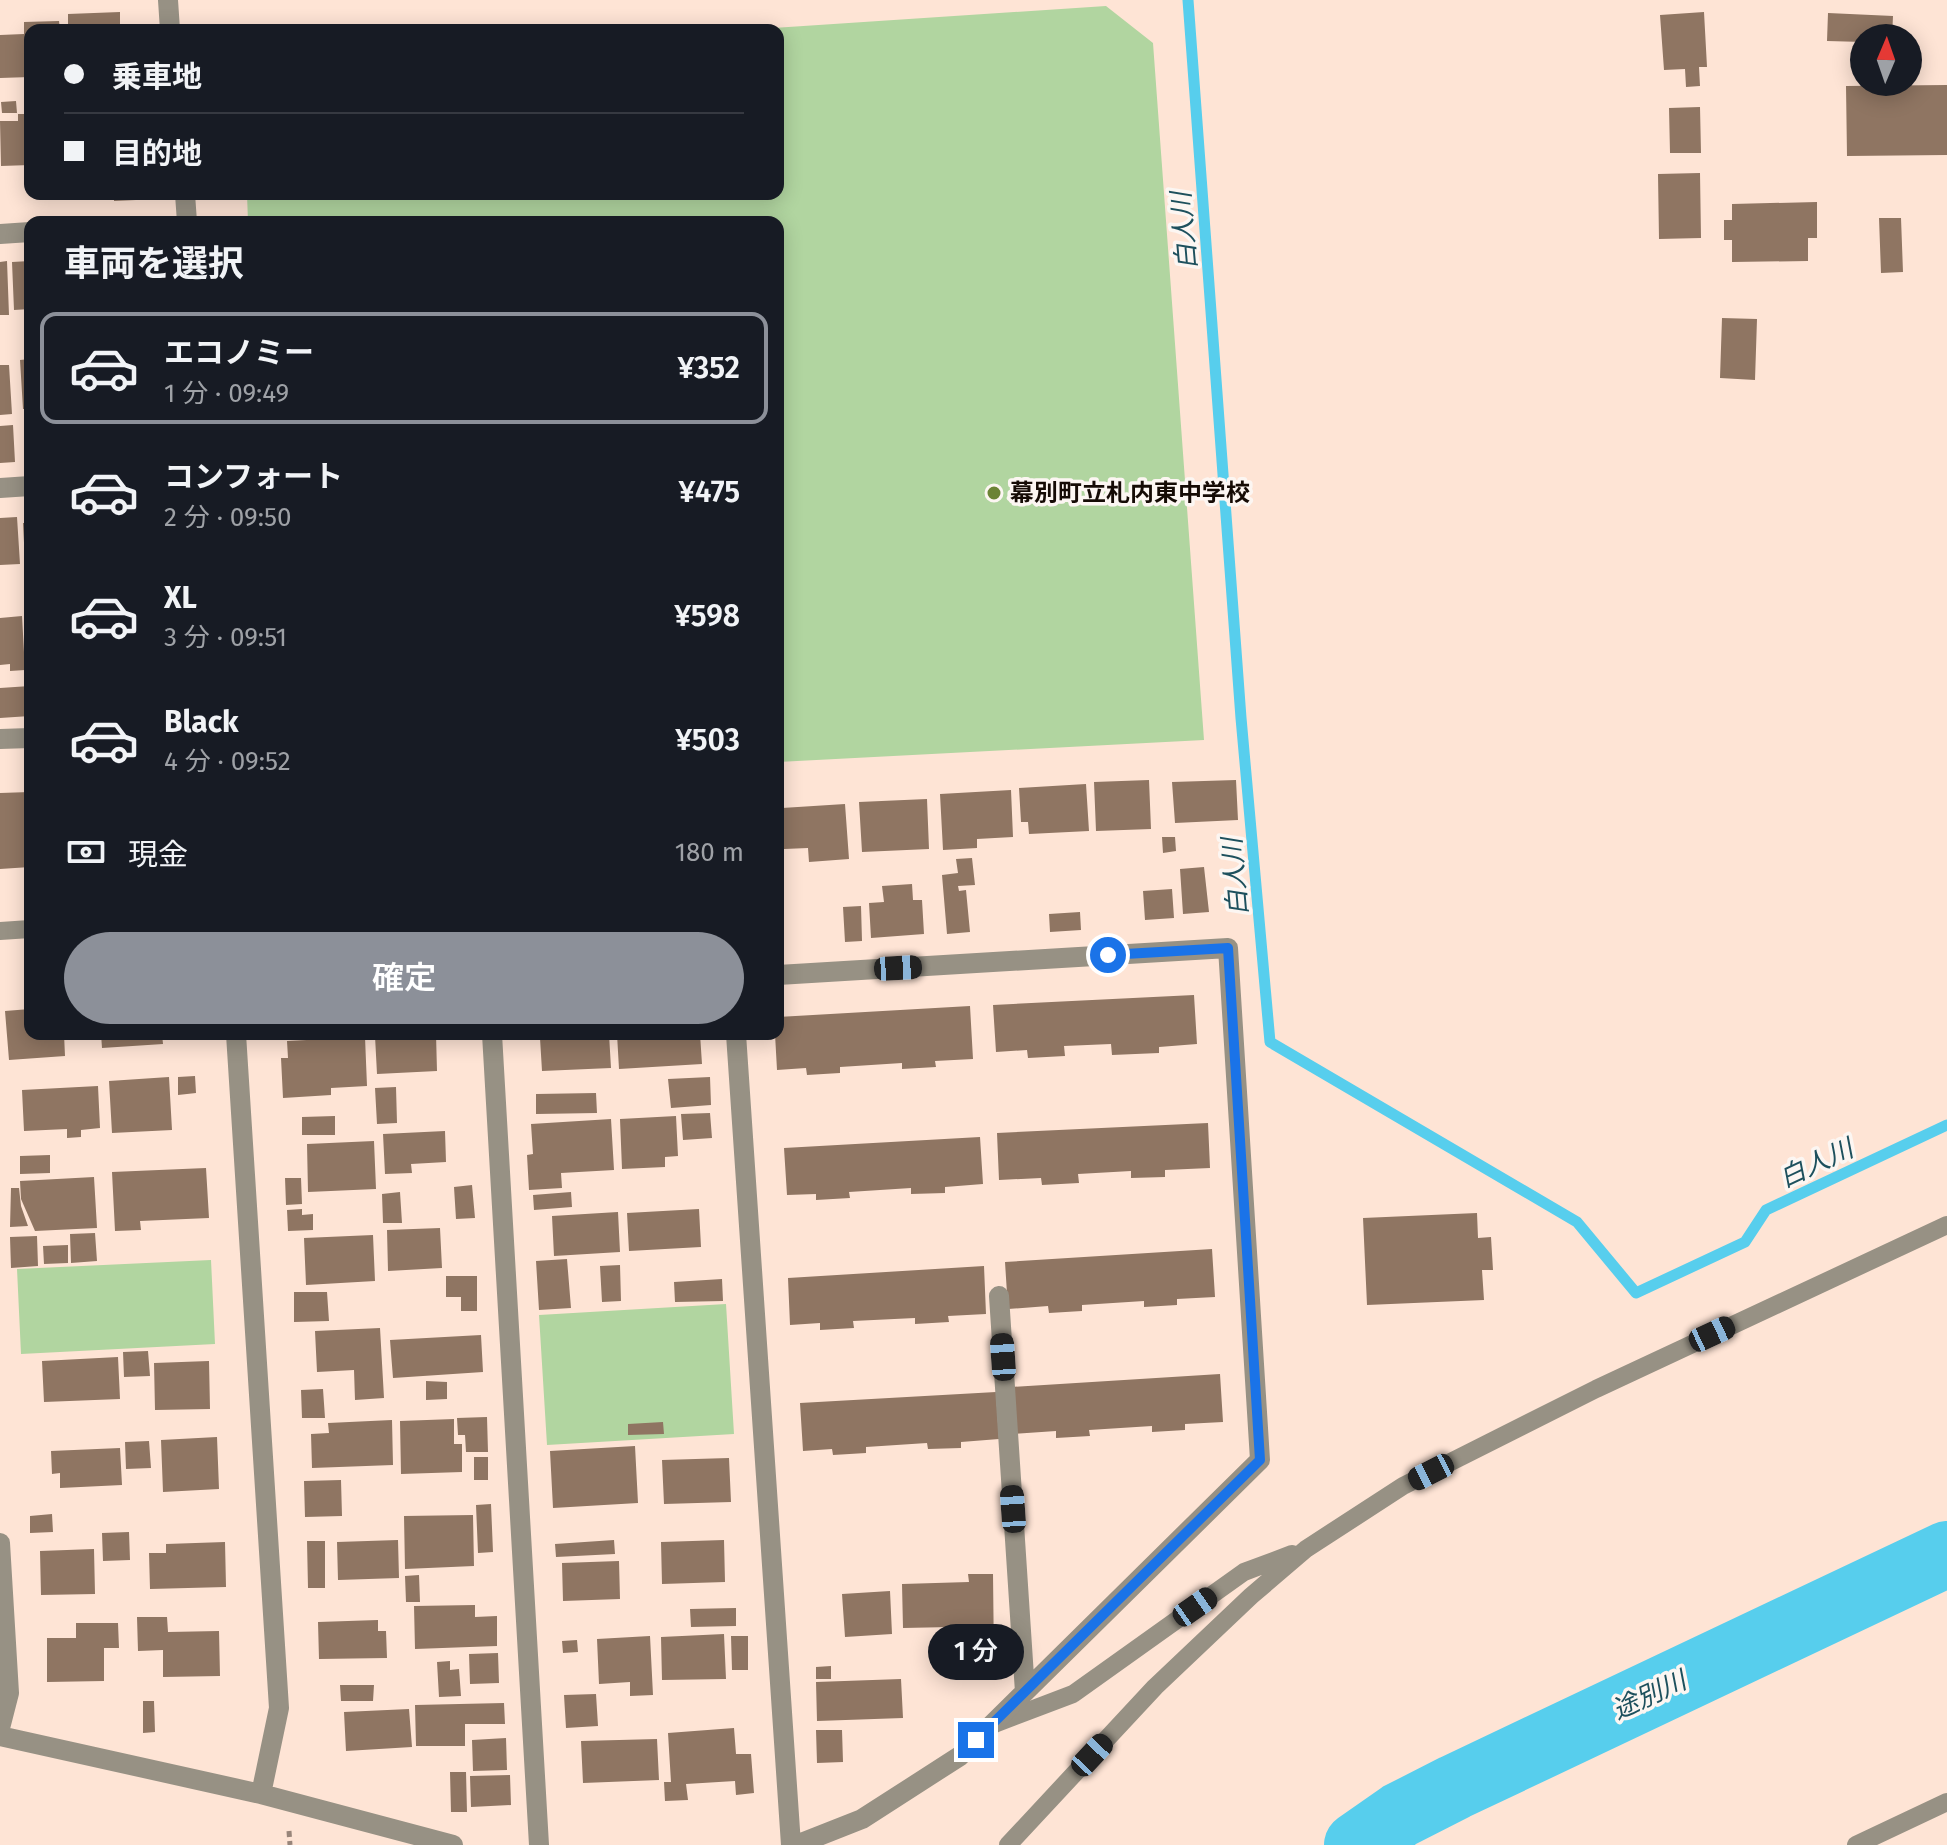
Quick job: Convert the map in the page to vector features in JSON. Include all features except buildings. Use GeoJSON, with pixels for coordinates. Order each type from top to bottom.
{"type":"FeatureCollection","features":[{"type":"Feature","properties":{"kind":"street"},"geometry":{"type":"LineString","coordinates":[[168,0],[170,24]]}},
{"type":"Feature","properties":{"kind":"street"},"geometry":{"type":"LineString","coordinates":[[0,234],[24,232]]}},
{"type":"Feature","properties":{"kind":"street"},"geometry":{"type":"LineString","coordinates":[[0,488],[24,486]]}},
{"type":"Feature","properties":{"kind":"street"},"geometry":{"type":"LineString","coordinates":[[0,739],[24,738]]}},
{"type":"Feature","properties":{"kind":"street"},"geometry":{"type":"LineString","coordinates":[[736,1040],[793,1845],[862,1819],[960,1756],[1260,1460],[1228,948],[784,975]]}},
{"type":"Feature","properties":{"kind":"street"},"geometry":{"type":"LineString","coordinates":[[236,1040],[279,1708],[261,1794]]}},
{"type":"Feature","properties":{"kind":"street"},"geometry":{"type":"LineString","coordinates":[[492,1040],[539,1845]]}},
{"type":"Feature","properties":{"kind":"street"},"geometry":{"type":"LineString","coordinates":[[999,1296],[1025,1692]]}},
{"type":"Feature","properties":{"kind":"street"},"geometry":{"type":"LineString","coordinates":[[0,1543],[9,1693],[0,1728]]}},
{"type":"Feature","properties":{"kind":"street"},"geometry":{"type":"LineString","coordinates":[[0,1736],[261,1794],[453,1845]]}},
{"type":"Feature","properties":{"kind":"lane"},"geometry":{"type":"LineString","coordinates":[[0,931],[24,929]]}},
{"type":"Feature","properties":{"kind":"lane"},"geometry":{"type":"LineString","coordinates":[[1008,1845],[1155,1687],[1251,1596],[1306,1549],[1403,1486],[1555,1410],[1947,1225]]}},
{"type":"Feature","properties":{"kind":"lane"},"geometry":{"type":"LineString","coordinates":[[991,1725],[1073,1694],[1244,1572],[1306,1549]]}},
{"type":"Feature","properties":{"kind":"lane"},"geometry":{"type":"LineString","coordinates":[[1856,1845],[1947,1802]]}},
{"type":"Feature","properties":{"kind":"green space","name":"幕別町立札内東中学校"},"geometry":{"type":"Polygon","coordinates":[[[1106,6],[1153,43],[1204,740],[784,762],[784,216],[248,216],[247,200],[784,200],[784,27],[1106,6]]]}},
{"type":"Feature","properties":{"kind":"green space"},"geometry":{"type":"Polygon","coordinates":[[[211,1260],[215,1344],[21,1354],[17,1269],[211,1260]]]}},
{"type":"Feature","properties":{"kind":"green space"},"geometry":{"type":"Polygon","coordinates":[[[726,1304],[734,1434],[547,1445],[539,1315],[726,1304]]]}},
{"type":"Feature","properties":{"kind":"waterway","name":"白人川"},"geometry":{"type":"LineString","coordinates":[[1188,0],[1241,718],[1270,1042],[1577,1222],[1636,1293],[1745,1242],[1766,1210],[1947,1125]]}},
{"type":"Feature","properties":{"kind":"waterway","name":"途別川"},"geometry":{"type":"LineString","coordinates":[[1357,1845],[1400,1815],[1455,1787],[1947,1554]]}},
{"type":"Feature","properties":{"kind":"place","name":"幕別町立札内東中学校"},"geometry":{"type":"Point","coordinates":[994,493]}},
{"type":"Feature","properties":{"kind":"route"},"geometry":{"type":"LineString","coordinates":[[976,1740],[1260,1460],[1228,948],[1108,955]]}}]}
